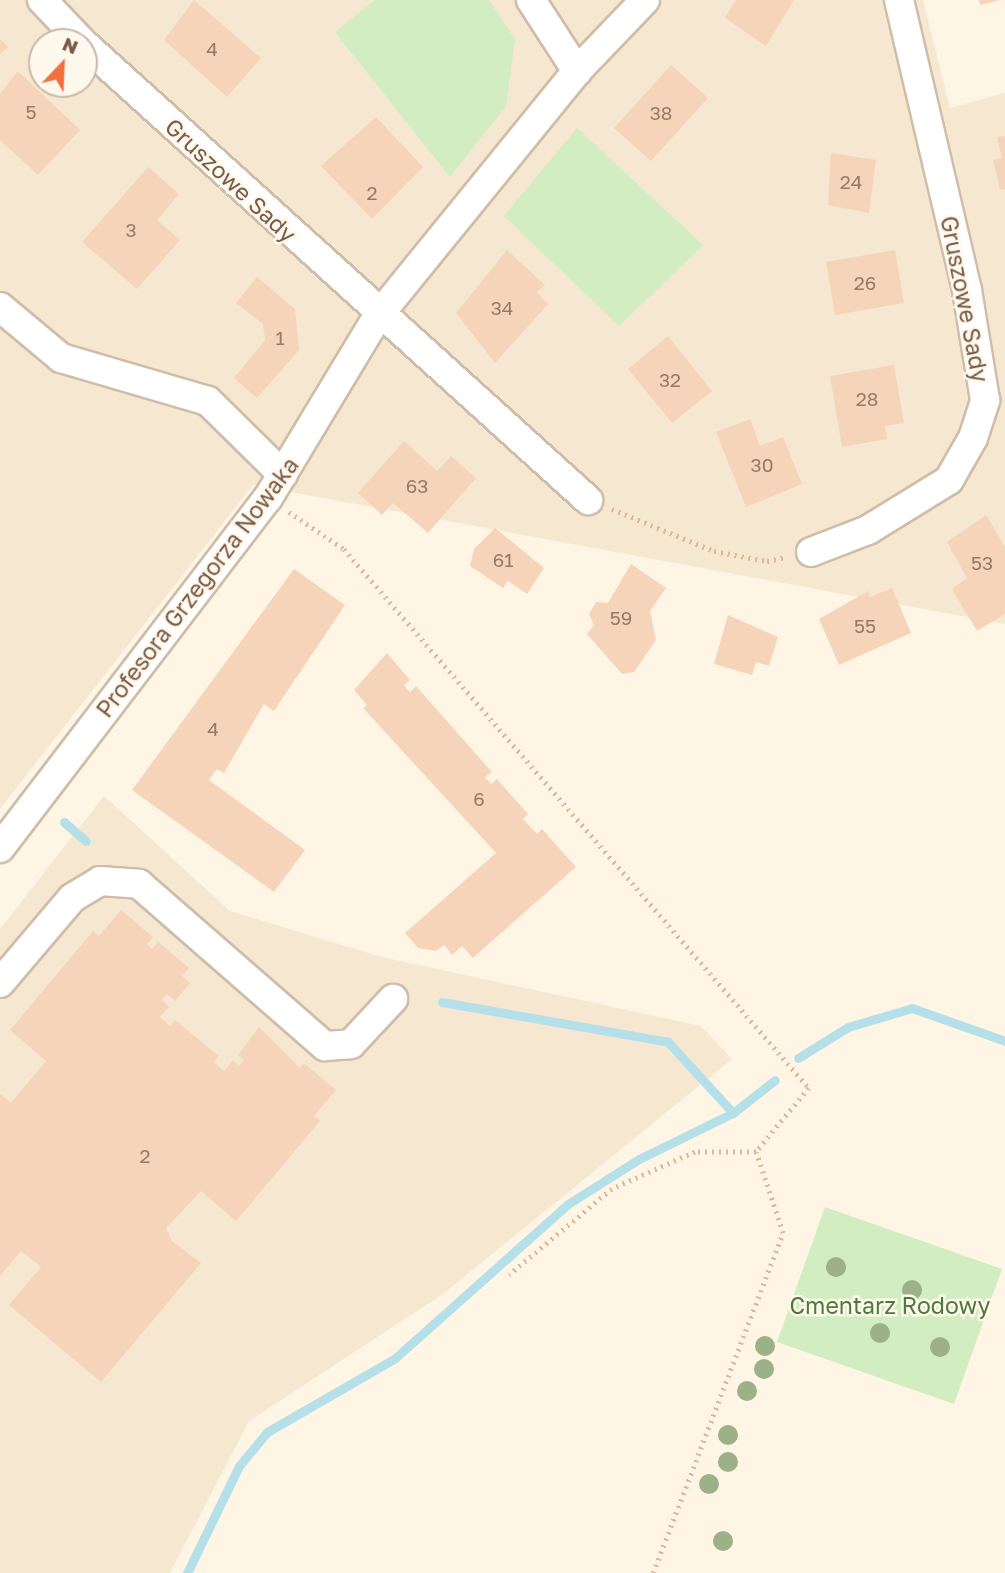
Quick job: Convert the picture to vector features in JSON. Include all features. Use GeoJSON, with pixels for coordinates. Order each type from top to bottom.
{"type":"FeatureCollection","features":[{"type":"Feature","properties":{"kind":"street","name":"Gruszowe Sady"},"geometry":{"type":"LineString","coordinates":[[42,0],[69,28]]}},
{"type":"Feature","properties":{"kind":"street"},"geometry":{"type":"LineString","coordinates":[[531,0],[578,71]]}},
{"type":"Feature","properties":{"kind":"street"},"geometry":{"type":"LineString","coordinates":[[378,316],[578,71],[645,0]]}},
{"type":"Feature","properties":{"kind":"street","name":"Gruszowe Sady"},"geometry":{"type":"LineString","coordinates":[[811,552],[868,530],[949,480],[973,439],[985,400],[967,290],[900,0]]}},
{"type":"Feature","properties":{"kind":"street","name":"Gruszowe Sady"},"geometry":{"type":"LineString","coordinates":[[98,57],[378,316],[587,500]]}},
{"type":"Feature","properties":{"kind":"street"},"geometry":{"type":"LineString","coordinates":[[0,307],[61,358],[208,401],[275,487]]}},
{"type":"Feature","properties":{"kind":"street","name":"Profesora Grzegorza Nowaka"},"geometry":{"type":"LineString","coordinates":[[0,848],[275,487],[378,316]]}},
{"type":"Feature","properties":{"kind":"street"},"geometry":{"type":"LineString","coordinates":[[0,983],[72,898],[100,881],[139,884],[325,1046],[351,1044],[393,999]]}},
{"type":"Feature","properties":{"kind":"path"},"geometry":{"type":"LineString","coordinates":[[275,487],[344,550],[809,1088],[756,1152]]}},
{"type":"Feature","properties":{"kind":"path"},"geometry":{"type":"LineString","coordinates":[[587,500],[714,551],[767,561],[811,552]]}},
{"type":"Feature","properties":{"kind":"path"},"geometry":{"type":"LineString","coordinates":[[509,1275],[612,1189],[695,1152],[756,1152]]}},
{"type":"Feature","properties":{"kind":"path"},"geometry":{"type":"LineString","coordinates":[[653,1573],[783,1233],[756,1152]]}},
{"type":"Feature","properties":{"kind":"shaded area"},"geometry":{"type":"Polygon","coordinates":[[[0,0],[923,0],[950,108],[1005,93],[1005,624],[253,485],[0,809],[0,0]]]}},
{"type":"Feature","properties":{"kind":"shaded area"},"geometry":{"type":"Polygon","coordinates":[[[104,796],[230,911],[382,957],[701,1026],[732,1059],[443,1294],[249,1421],[170,1573],[0,1573],[0,929],[104,796]]]}},
{"type":"Feature","properties":{"kind":"green space"},"geometry":{"type":"Polygon","coordinates":[[[375,0],[489,0],[515,39],[506,106],[450,177],[335,32],[375,0]]]}},
{"type":"Feature","properties":{"kind":"green space"},"geometry":{"type":"Polygon","coordinates":[[[577,128],[703,245],[619,326],[504,216],[577,128]]]}},
{"type":"Feature","properties":{"kind":"green space","name":"Cmentarz Rodowy"},"geometry":{"type":"Polygon","coordinates":[[[825,1207],[1002,1269],[954,1404],[777,1342],[825,1207]]]}},
{"type":"Feature","properties":{"kind":"building"},"geometry":{"type":"Polygon","coordinates":[[[194,0],[261,58],[227,97],[164,40],[194,0]]]}},
{"type":"Feature","properties":{"kind":"building"},"geometry":{"type":"Polygon","coordinates":[[[736,0],[794,0],[766,46],[725,18],[736,0]]]}},
{"type":"Feature","properties":{"kind":"building"},"geometry":{"type":"Polygon","coordinates":[[[979,0],[997,0],[997,1],[980,5],[979,0]]]}},
{"type":"Feature","properties":{"kind":"building"},"geometry":{"type":"Polygon","coordinates":[[[0,39],[8,47],[0,54],[0,39]]]}},
{"type":"Feature","properties":{"kind":"building"},"geometry":{"type":"Polygon","coordinates":[[[671,65],[708,98],[651,161],[614,128],[671,65]]]}},
{"type":"Feature","properties":{"kind":"building"},"geometry":{"type":"Polygon","coordinates":[[[18,71],[28,81],[28,98],[46,98],[80,130],[38,175],[0,140],[0,94],[18,71]]]}},
{"type":"Feature","properties":{"kind":"building"},"geometry":{"type":"Polygon","coordinates":[[[376,117],[423,167],[372,219],[321,166],[376,117]]]}},
{"type":"Feature","properties":{"kind":"building"},"geometry":{"type":"Polygon","coordinates":[[[1005,136],[1005,189],[1000,190],[993,160],[1002,158],[997,137],[1005,136]]]}},
{"type":"Feature","properties":{"kind":"building"},"geometry":{"type":"Polygon","coordinates":[[[831,153],[876,160],[869,213],[828,205],[831,153]]]}},
{"type":"Feature","properties":{"kind":"building"},"geometry":{"type":"Polygon","coordinates":[[[148,167],[179,194],[157,220],[180,240],[137,289],[82,242],[148,167]]]}},
{"type":"Feature","properties":{"kind":"building"},"geometry":{"type":"Polygon","coordinates":[[[507,250],[545,285],[537,292],[548,304],[495,363],[456,313],[507,250]]]}},
{"type":"Feature","properties":{"kind":"building"},"geometry":{"type":"Polygon","coordinates":[[[895,250],[904,303],[835,315],[826,262],[895,250]]]}},
{"type":"Feature","properties":{"kind":"building"},"geometry":{"type":"Polygon","coordinates":[[[257,277],[295,309],[299,350],[257,398],[234,378],[265,340],[263,324],[236,303],[257,277]]]}},
{"type":"Feature","properties":{"kind":"building"},"geometry":{"type":"Polygon","coordinates":[[[668,336],[712,391],[672,423],[628,369],[668,336]]]}},
{"type":"Feature","properties":{"kind":"building"},"geometry":{"type":"Polygon","coordinates":[[[894,365],[904,423],[885,426],[887,439],[842,447],[830,376],[894,365]]]}},
{"type":"Feature","properties":{"kind":"building"},"geometry":{"type":"Polygon","coordinates":[[[750,419],[760,446],[783,437],[802,484],[746,507],[716,432],[750,419]]]}},
{"type":"Feature","properties":{"kind":"building"},"geometry":{"type":"Polygon","coordinates":[[[404,441],[437,471],[451,456],[476,478],[428,533],[393,503],[382,515],[358,493],[404,441]]]}},
{"type":"Feature","properties":{"kind":"building"},"geometry":{"type":"Polygon","coordinates":[[[986,515],[1005,547],[1005,614],[977,631],[952,589],[967,578],[947,542],[986,515]]]}},
{"type":"Feature","properties":{"kind":"building"},"geometry":{"type":"Polygon","coordinates":[[[495,528],[544,568],[527,594],[508,581],[503,588],[470,566],[474,549],[495,528]]]}},
{"type":"Feature","properties":{"kind":"building"},"geometry":{"type":"Polygon","coordinates":[[[631,564],[666,588],[650,611],[656,640],[634,672],[622,674],[587,634],[594,625],[589,614],[596,602],[608,603],[631,564]]]}},
{"type":"Feature","properties":{"kind":"building"},"geometry":{"type":"Polygon","coordinates":[[[294,569],[345,605],[274,711],[264,704],[224,773],[217,769],[209,780],[305,850],[274,892],[132,790],[294,569]]]}},
{"type":"Feature","properties":{"kind":"building"},"geometry":{"type":"Polygon","coordinates":[[[892,588],[911,633],[839,665],[819,619],[868,591],[870,597],[892,588]]]}},
{"type":"Feature","properties":{"kind":"building"},"geometry":{"type":"Polygon","coordinates":[[[728,615],[778,637],[769,666],[756,662],[752,675],[714,664],[728,615]]]}},
{"type":"Feature","properties":{"kind":"building"},"geometry":{"type":"Polygon","coordinates":[[[387,653],[410,680],[404,685],[410,692],[416,686],[492,772],[485,777],[491,784],[497,779],[528,814],[523,819],[537,834],[542,829],[576,867],[473,958],[462,946],[452,955],[444,945],[436,951],[418,948],[405,933],[496,853],[363,708],[367,705],[354,690],[387,653]]]}},
{"type":"Feature","properties":{"kind":"building"},"geometry":{"type":"Polygon","coordinates":[[[121,910],[153,937],[147,944],[152,949],[158,942],[189,968],[182,976],[190,983],[175,1001],[167,994],[162,1000],[169,1007],[160,1017],[170,1026],[175,1020],[219,1056],[214,1062],[224,1071],[233,1060],[239,1066],[244,1060],[238,1055],[259,1027],[300,1068],[304,1063],[336,1090],[314,1116],[320,1121],[236,1221],[201,1191],[166,1228],[172,1241],[201,1263],[101,1382],[9,1305],[41,1267],[21,1251],[0,1276],[0,1094],[11,1103],[46,1061],[10,1030],[93,931],[99,936],[121,910]]]}},
{"type":"Feature","properties":{"kind":"waterway"},"geometry":{"type":"LineString","coordinates":[[64,822],[86,841]]}},
{"type":"Feature","properties":{"kind":"waterway"},"geometry":{"type":"LineString","coordinates":[[442,1002],[668,1042],[733,1113]]}},
{"type":"Feature","properties":{"kind":"waterway"},"geometry":{"type":"LineString","coordinates":[[798,1058],[848,1027],[912,1008],[1005,1041]]}},
{"type":"Feature","properties":{"kind":"waterway"},"geometry":{"type":"LineString","coordinates":[[187,1573],[239,1466],[267,1432],[394,1359],[568,1204],[639,1159],[733,1113],[775,1080]]}}]}
